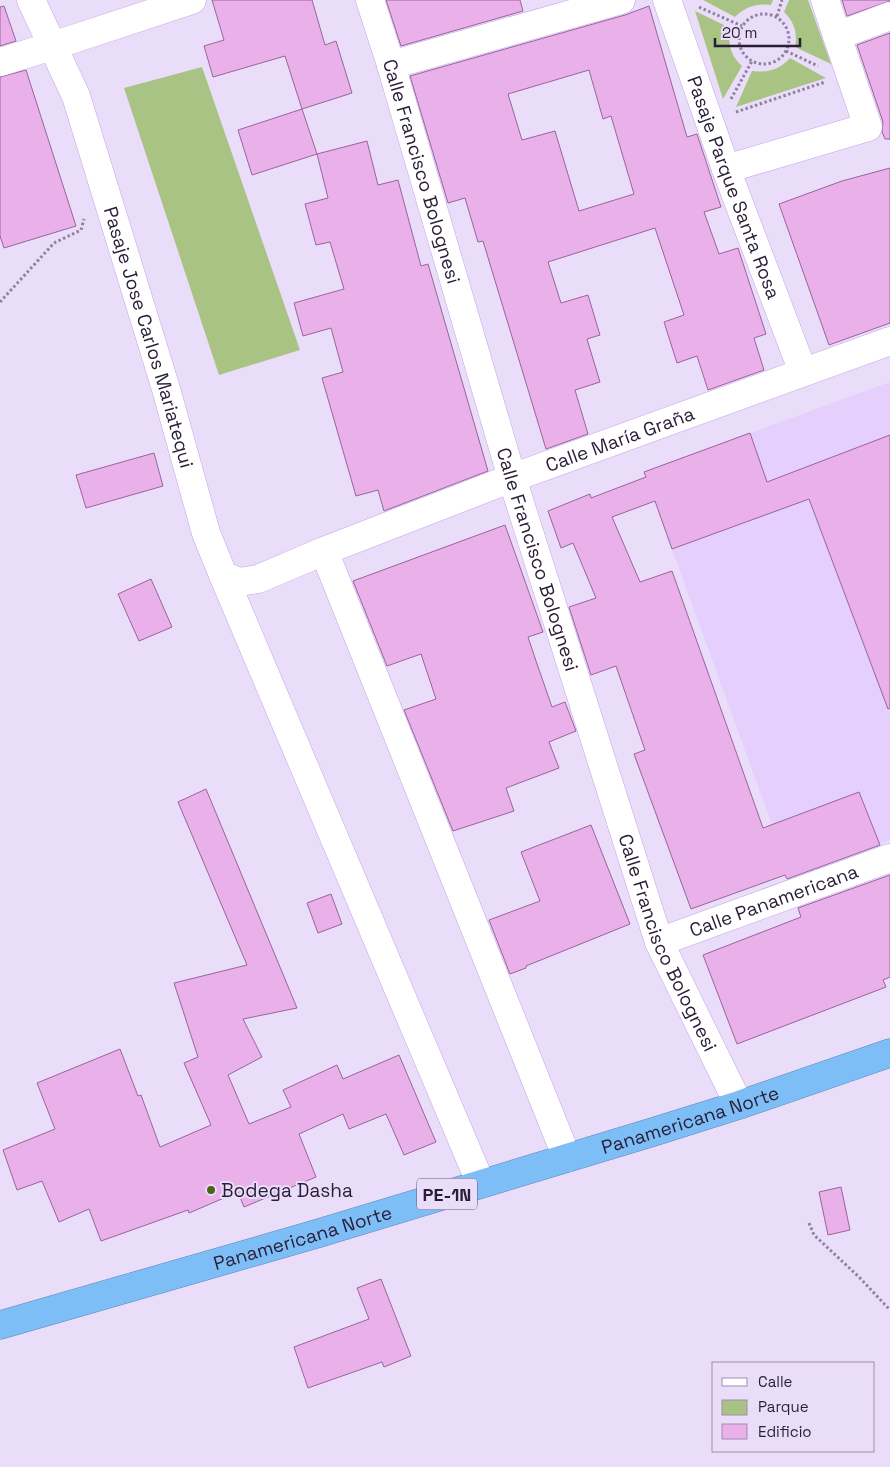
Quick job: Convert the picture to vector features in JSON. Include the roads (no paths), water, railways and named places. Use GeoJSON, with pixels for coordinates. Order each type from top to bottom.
{"type":"FeatureCollection","features":[{"type":"Feature","properties":{"kind":"highway","name":"Panamericana Norte"},"geometry":{"type":"LineString","coordinates":[[0,1325],[567,1158],[739,1105],[890,1053]]}},
{"type":"Feature","properties":{"kind":"street","name":"Pasaje Jose Carlos Mariatequi"},"geometry":{"type":"LineString","coordinates":[[31,0],[76,96],[166,389],[206,533],[480,1184]]}},
{"type":"Feature","properties":{"kind":"street"},"geometry":{"type":"LineString","coordinates":[[0,62],[192,0]]}},
{"type":"Feature","properties":{"kind":"street","name":"Calle Francisco Bolognesi"},"geometry":{"type":"LineString","coordinates":[[370,0],[391,65],[512,478],[659,942],[739,1105]]}},
{"type":"Feature","properties":{"kind":"street"},"geometry":{"type":"LineString","coordinates":[[391,65],[621,0]]}},
{"type":"Feature","properties":{"kind":"street","name":"Pasaje Parque Santa Rosa"},"geometry":{"type":"LineString","coordinates":[[667,0],[726,169],[803,372]]}},
{"type":"Feature","properties":{"kind":"street"},"geometry":{"type":"LineString","coordinates":[[726,169],[868,128],[825,0]]}},
{"type":"Feature","properties":{"kind":"street"},"geometry":{"type":"LineString","coordinates":[[837,36],[890,16]]}},
{"type":"Feature","properties":{"kind":"street","name":"Calle María Graña"},"geometry":{"type":"LineString","coordinates":[[324,551],[512,478],[890,341]]}},
{"type":"Feature","properties":{"kind":"street"},"geometry":{"type":"LineString","coordinates":[[223,575],[239,582],[258,579],[324,551],[567,1158]]}},
{"type":"Feature","properties":{"kind":"street","name":"Calle Panamericana"},"geometry":{"type":"LineString","coordinates":[[659,942],[890,858]]}},
{"type":"Feature","properties":{"kind":"place","name":"Bodega Dasha"},"geometry":{"type":"Point","coordinates":[211,1190]}}]}
